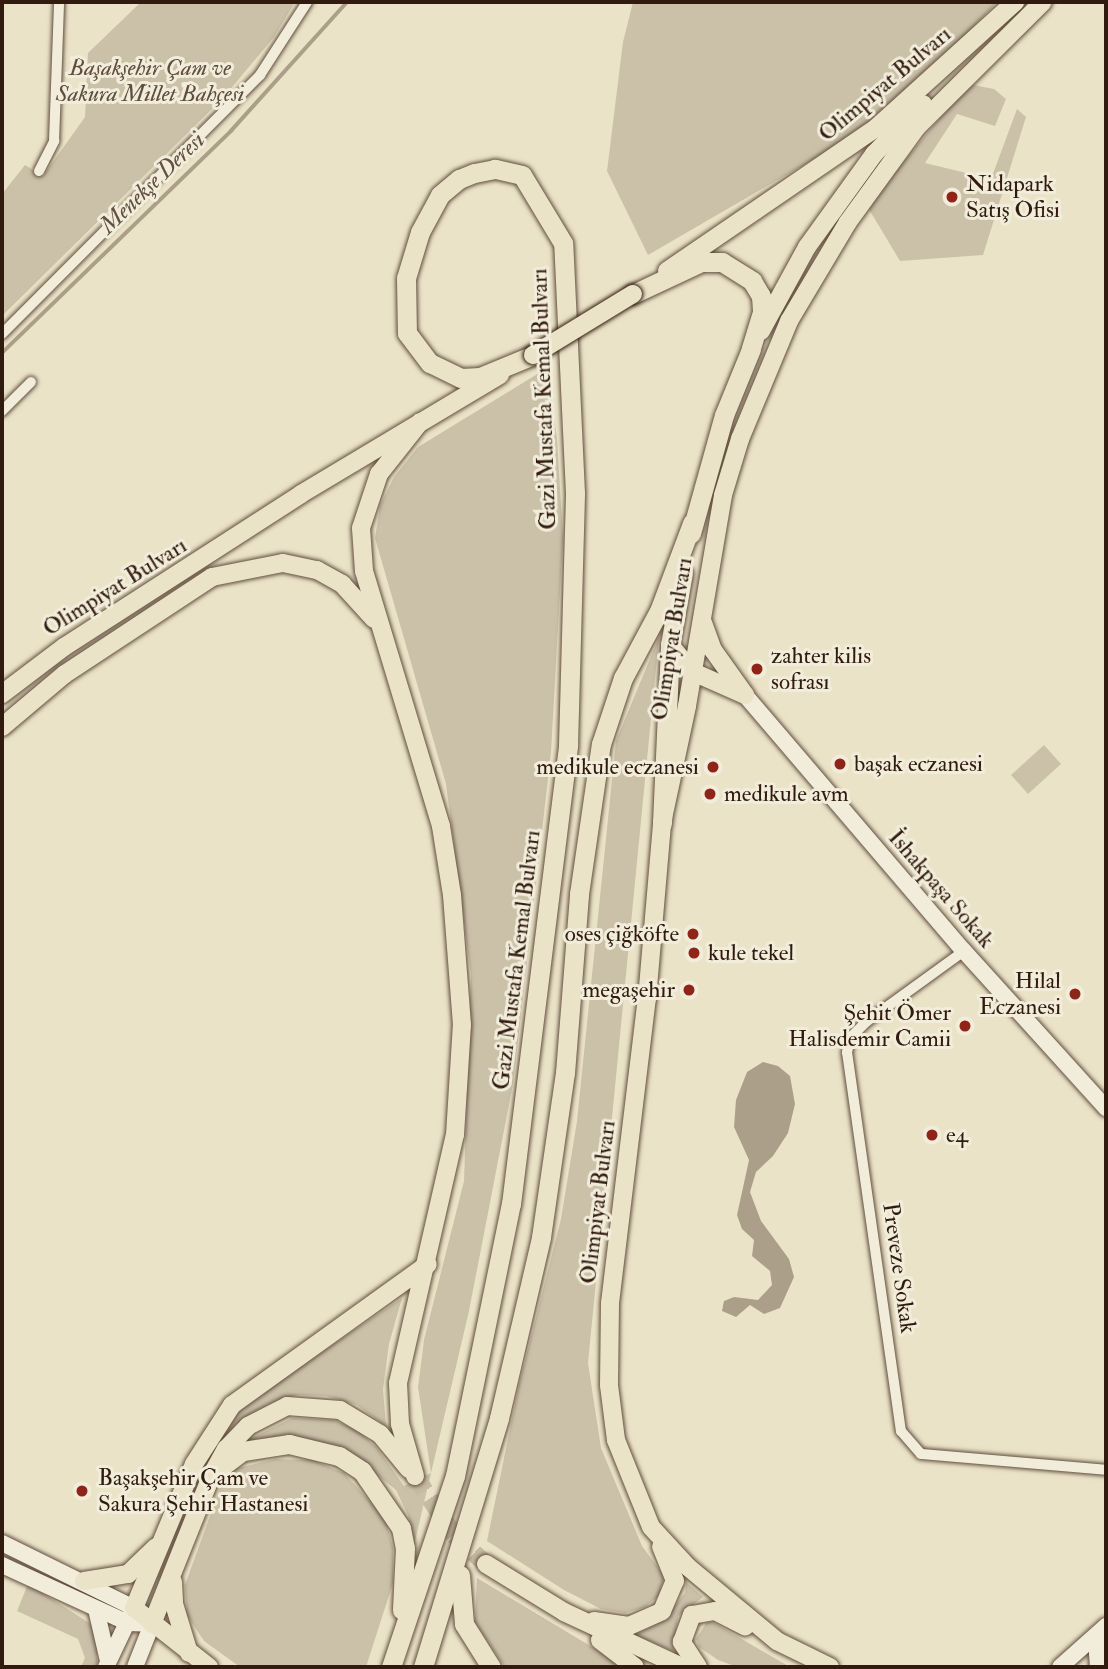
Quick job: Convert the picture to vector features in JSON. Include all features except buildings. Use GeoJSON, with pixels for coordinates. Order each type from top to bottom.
{"type":"FeatureCollection","features":[{"type":"Feature","properties":{"kind":"highway","name":"Gazi Mustafa Kemal Bulvarı"},"geometry":{"type":"LineString","coordinates":[[391,1667],[455,1476],[511,1204],[566,759],[575,493],[563,243],[522,176],[503,169],[474,173],[459,179],[436,202],[420,232],[406,278],[407,332],[416,349],[444,373],[480,377],[533,355]]}},
{"type":"Feature","properties":{"kind":"highway"},"geometry":{"type":"LineString","coordinates":[[423,1667],[499,1418],[541,1237],[565,1073],[579,894],[601,744],[623,678],[659,611],[692,523],[724,415],[751,349],[762,312],[761,296],[738,269],[722,262],[701,262],[633,294]]}},
{"type":"Feature","properties":{"kind":"highway"},"geometry":{"type":"LineString","coordinates":[[662,823],[670,645],[692,523]]}},
{"type":"Feature","properties":{"kind":"highway"},"geometry":{"type":"LineString","coordinates":[[212,1474],[243,1451],[289,1444],[339,1456],[362,1471],[392,1509],[401,1528],[405,1561],[399,1646]]}},
{"type":"Feature","properties":{"kind":"highway"},"geometry":{"type":"LineString","coordinates":[[461,1546],[458,1599],[464,1624],[491,1667]]}},
{"type":"Feature","properties":{"kind":"main road","name":"Olimpiyat Bulvarı"},"geometry":{"type":"LineString","coordinates":[[2,694],[64,647],[420,422],[633,294],[876,128],[1015,2]]}},
{"type":"Feature","properties":{"kind":"main road","name":"Olimpiyat Bulvarı"},"geometry":{"type":"LineString","coordinates":[[564,1612],[629,1626],[662,1611],[676,1581],[616,1440],[609,1385],[610,1303],[645,1013],[662,823],[687,706],[700,617],[726,487],[740,439],[789,321],[876,180],[961,79],[1043,2]]}},
{"type":"Feature","properties":{"kind":"main road"},"geometry":{"type":"LineString","coordinates":[[751,349],[807,247],[874,154],[920,106],[961,79]]}},
{"type":"Feature","properties":{"kind":"main road"},"geometry":{"type":"LineString","coordinates":[[152,1624],[173,1578],[212,1474],[226,1449],[248,1426],[287,1406],[310,1405],[340,1410],[380,1434],[415,1476],[400,1424],[398,1383],[428,1264],[455,1135],[462,1025],[452,895],[441,826],[363,571],[361,528],[379,474],[420,422]]}},
{"type":"Feature","properties":{"kind":"main road"},"geometry":{"type":"LineString","coordinates":[[2,727],[65,674],[201,584],[251,566],[283,563],[317,570],[361,602],[384,634]]}},
{"type":"Feature","properties":{"kind":"main road"},"geometry":{"type":"LineString","coordinates":[[700,617],[713,650],[745,695]]}},
{"type":"Feature","properties":{"kind":"main road"},"geometry":{"type":"LineString","coordinates":[[670,645],[693,671],[745,695]]}},
{"type":"Feature","properties":{"kind":"main road"},"geometry":{"type":"LineString","coordinates":[[687,706],[712,688],[745,695]]}},
{"type":"Feature","properties":{"kind":"main road"},"geometry":{"type":"LineString","coordinates":[[209,1667],[152,1624],[131,1615],[194,1464],[232,1405],[428,1264]]}},
{"type":"Feature","properties":{"kind":"main road"},"geometry":{"type":"LineString","coordinates":[[651,1527],[705,1582],[777,1641]]}},
{"type":"Feature","properties":{"kind":"main road"},"geometry":{"type":"LineString","coordinates":[[84,1581],[128,1574],[163,1539]]}},
{"type":"Feature","properties":{"kind":"main road"},"geometry":{"type":"LineString","coordinates":[[486,1564],[564,1612],[635,1667]]}},
{"type":"Feature","properties":{"kind":"main road"},"geometry":{"type":"LineString","coordinates":[[173,1578],[174,1604],[189,1653]]}},
{"type":"Feature","properties":{"kind":"main road"},"geometry":{"type":"LineString","coordinates":[[698,1667],[682,1642],[687,1621],[703,1610],[715,1611],[830,1667]]}},
{"type":"Feature","properties":{"kind":"main road"},"geometry":{"type":"LineString","coordinates":[[564,1612],[682,1667]]}},
{"type":"Feature","properties":{"kind":"street"},"geometry":{"type":"LineString","coordinates":[[39,171],[54,141],[59,2]]}},
{"type":"Feature","properties":{"kind":"street"},"geometry":{"type":"LineString","coordinates":[[2,334],[260,75],[307,2]]}},
{"type":"Feature","properties":{"kind":"street"},"geometry":{"type":"LineString","coordinates":[[2,411],[32,382]]}},
{"type":"Feature","properties":{"kind":"street","name":"İshakpaşa Sokak"},"geometry":{"type":"LineString","coordinates":[[745,695],[964,951],[1106,1108]]}},
{"type":"Feature","properties":{"kind":"street","name":"Preveze Sokak"},"geometry":{"type":"LineString","coordinates":[[964,951],[866,1022],[851,1037],[847,1052],[901,1431],[921,1454],[1106,1470]]}},
{"type":"Feature","properties":{"kind":"street"},"geometry":{"type":"LineString","coordinates":[[2,1543],[84,1581],[131,1615]]}},
{"type":"Feature","properties":{"kind":"street"},"geometry":{"type":"LineString","coordinates":[[2,1565],[96,1609],[131,1615]]}},
{"type":"Feature","properties":{"kind":"street"},"geometry":{"type":"LineString","coordinates":[[96,1609],[107,1665]]}},
{"type":"Feature","properties":{"kind":"street"},"geometry":{"type":"LineString","coordinates":[[107,1665],[131,1615]]}},
{"type":"Feature","properties":{"kind":"street"},"geometry":{"type":"LineString","coordinates":[[135,1667],[152,1624]]}},
{"type":"Feature","properties":{"kind":"street"},"geometry":{"type":"LineString","coordinates":[[1060,1667],[1106,1629]]}},
{"type":"Feature","properties":{"kind":"street"},"geometry":{"type":"LineString","coordinates":[[1098,1667],[1097,1653],[1106,1629]]}},
{"type":"Feature","properties":{"kind":"green space","name":"Başakşehir Çam ve Sakura Millet Bahçesi"},"geometry":{"type":"Polygon","coordinates":[[[141,2],[295,2],[274,37],[223,98],[2,316],[2,194],[25,165],[43,176],[85,117],[88,53],[141,2]]]}},
{"type":"Feature","properties":{"kind":"green space"},"geometry":{"type":"Polygon","coordinates":[[[633,2],[997,2],[888,116],[648,255],[607,171],[623,42],[633,2]]]}},
{"type":"Feature","properties":{"kind":"green space"},"geometry":{"type":"Polygon","coordinates":[[[968,84],[994,89],[1006,99],[995,126],[957,114],[925,163],[991,179],[1017,109],[1026,117],[983,255],[900,261],[867,206],[968,84]]]}},
{"type":"Feature","properties":{"kind":"green space"},"geometry":{"type":"Polygon","coordinates":[[[547,368],[557,439],[563,538],[551,752],[513,1084],[469,1311],[431,1473],[418,1387],[424,1340],[464,1181],[471,975],[446,784],[375,538],[380,506],[394,477],[418,447],[547,368]]]}},
{"type":"Feature","properties":{"kind":"green space"},"geometry":{"type":"Polygon","coordinates":[[[659,637],[588,1363],[601,1448],[642,1546],[664,1576],[659,1596],[645,1607],[625,1613],[601,1609],[564,1590],[487,1541],[519,1385],[561,1219],[577,1121],[616,741],[659,637]]]}},
{"type":"Feature","properties":{"kind":"green space"},"geometry":{"type":"Polygon","coordinates":[[[1044,745],[1061,764],[1028,794],[1011,775],[1044,745]]]}},
{"type":"Feature","properties":{"kind":"green space"},"geometry":{"type":"Polygon","coordinates":[[[402,1298],[389,1344],[383,1389],[386,1426],[357,1405],[326,1396],[298,1395],[269,1404],[236,1424],[206,1466],[163,1580],[157,1577],[217,1436],[248,1402],[402,1298]]]}},
{"type":"Feature","properties":{"kind":"green space"},"geometry":{"type":"Polygon","coordinates":[[[292,1418],[333,1420],[357,1430],[377,1448],[404,1486],[431,1473],[414,1545],[408,1515],[396,1490],[344,1448],[287,1436],[246,1441],[292,1418]]]}},
{"type":"Feature","properties":{"kind":"green space"},"geometry":{"type":"Polygon","coordinates":[[[276,1459],[312,1460],[344,1473],[385,1518],[393,1548],[393,1583],[366,1667],[240,1667],[204,1641],[187,1615],[185,1585],[221,1486],[234,1469],[276,1459]]]}},
{"type":"Feature","properties":{"kind":"green space"},"geometry":{"type":"Polygon","coordinates":[[[477,1578],[622,1667],[505,1667],[475,1622],[477,1578]]]}},
{"type":"Feature","properties":{"kind":"green space"},"geometry":{"type":"Polygon","coordinates":[[[686,1582],[703,1597],[678,1616],[673,1651],[634,1635],[663,1621],[685,1593],[686,1582]]]}},
{"type":"Feature","properties":{"kind":"green space"},"geometry":{"type":"Polygon","coordinates":[[[28,1584],[91,1624],[97,1643],[97,1667],[81,1667],[85,1658],[78,1639],[17,1611],[28,1584]]]}},
{"type":"Feature","properties":{"kind":"green space"},"geometry":{"type":"Polygon","coordinates":[[[707,1622],[714,1623],[790,1667],[737,1667],[718,1660],[699,1647],[696,1639],[707,1622]]]}},
{"type":"Feature","properties":{"kind":"shaded area"},"geometry":{"type":"Polygon","coordinates":[[[763,1062],[778,1066],[790,1076],[795,1104],[788,1133],[773,1156],[756,1172],[750,1192],[761,1221],[789,1259],[794,1277],[780,1308],[764,1314],[750,1305],[736,1317],[722,1311],[724,1301],[734,1297],[758,1300],[772,1285],[770,1271],[752,1256],[754,1240],[742,1229],[737,1215],[749,1160],[734,1127],[736,1100],[747,1072],[763,1062]]]}},
{"type":"Feature","properties":{"kind":"waterway","name":"Menekşe Deresi"},"geometry":{"type":"LineString","coordinates":[[2,353],[231,131],[347,2]]}},
{"type":"Feature","properties":{"kind":"tunnel"},"geometry":{"type":"LineString","coordinates":[[415,1476],[454,1535],[486,1564]]}},
{"type":"Feature","properties":{"kind":"place","name":"Nidapark Satış Ofisi"},"geometry":{"type":"Point","coordinates":[952,197]}},
{"type":"Feature","properties":{"kind":"place","name":"zahter kilis sofrası"},"geometry":{"type":"Point","coordinates":[757,669]}},
{"type":"Feature","properties":{"kind":"place","name":"başak eczanesi"},"geometry":{"type":"Point","coordinates":[840,764]}},
{"type":"Feature","properties":{"kind":"place","name":"medikule eczanesi"},"geometry":{"type":"Point","coordinates":[713,767]}},
{"type":"Feature","properties":{"kind":"place","name":"medikule avm"},"geometry":{"type":"Point","coordinates":[710,794]}},
{"type":"Feature","properties":{"kind":"place","name":"oses çiğköfte"},"geometry":{"type":"Point","coordinates":[693,934]}},
{"type":"Feature","properties":{"kind":"place","name":"kule tekel"},"geometry":{"type":"Point","coordinates":[694,953]}},
{"type":"Feature","properties":{"kind":"place","name":"megaşehir"},"geometry":{"type":"Point","coordinates":[689,990]}},
{"type":"Feature","properties":{"kind":"place","name":"Hilal Eczanesi"},"geometry":{"type":"Point","coordinates":[1075,994]}},
{"type":"Feature","properties":{"kind":"place","name":"Şehit Ömer Halisdemir Camii"},"geometry":{"type":"Point","coordinates":[965,1026]}},
{"type":"Feature","properties":{"kind":"place","name":"e4"},"geometry":{"type":"Point","coordinates":[932,1135]}},
{"type":"Feature","properties":{"kind":"place","name":"Başakşehir Çam ve Sakura Şehir Hastanesi"},"geometry":{"type":"Point","coordinates":[82,1491]}}]}
